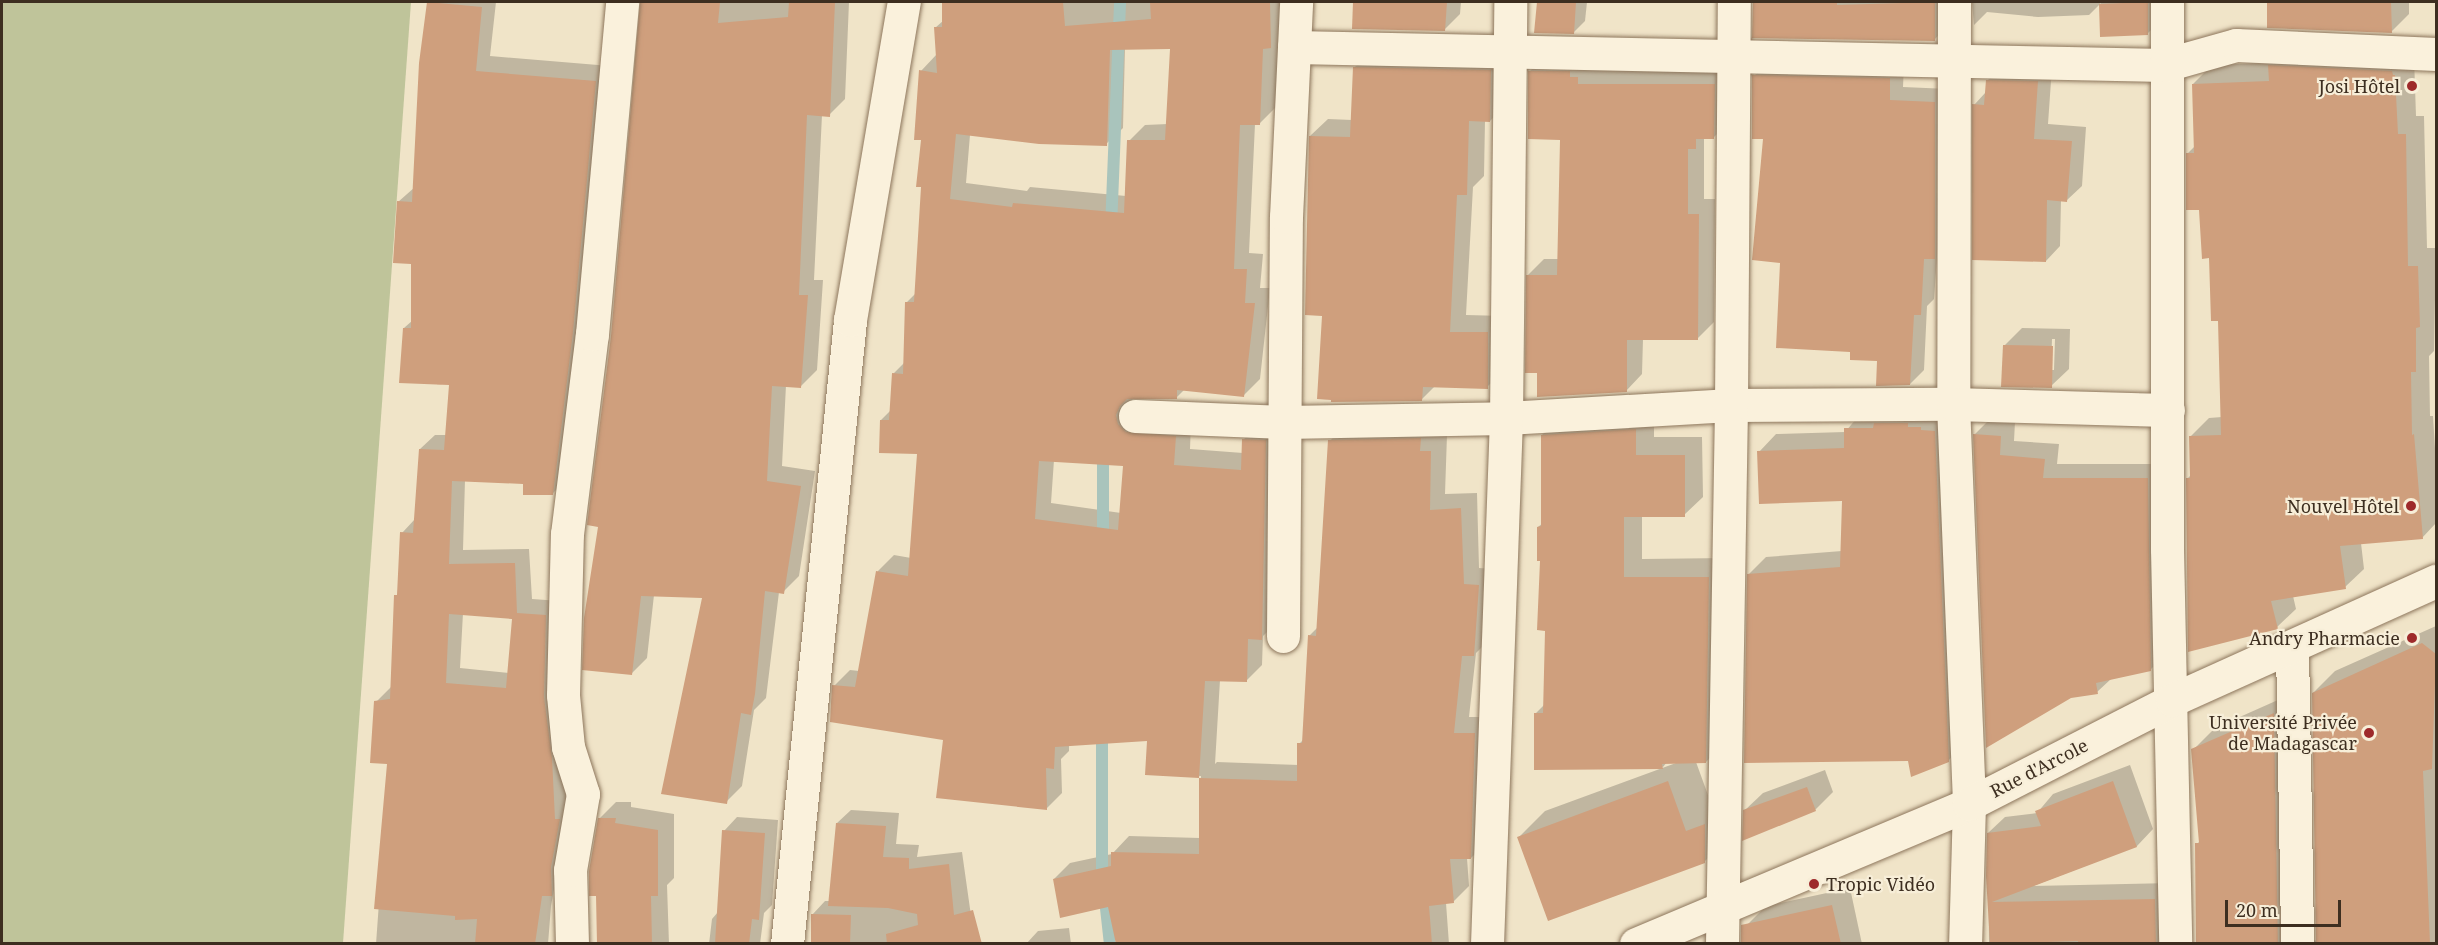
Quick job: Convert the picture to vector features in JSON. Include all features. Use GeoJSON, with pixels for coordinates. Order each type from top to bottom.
{"type":"FeatureCollection","features":[{"type":"Feature","properties":{"kind":"street"},"geometry":{"type":"LineString","coordinates":[[572,944],[570,870],[583,794],[568,747],[563,695],[567,534],[592,334],[622,2]]}},
{"type":"Feature","properties":{"kind":"street"},"geometry":{"type":"LineString","coordinates":[[787,944],[850,320],[904,2]]}},
{"type":"Feature","properties":{"kind":"street"},"geometry":{"type":"LineString","coordinates":[[1283,636],[1286,218],[1296,2]]}},
{"type":"Feature","properties":{"kind":"street"},"geometry":{"type":"LineString","coordinates":[[1487,944],[1506,418],[1510,2]]}},
{"type":"Feature","properties":{"kind":"street"},"geometry":{"type":"LineString","coordinates":[[1722,944],[1731,405],[1734,2]]}},
{"type":"Feature","properties":{"kind":"street"},"geometry":{"type":"LineString","coordinates":[[1954,2],[1953,404],[1970,804],[1965,944]]}},
{"type":"Feature","properties":{"kind":"street"},"geometry":{"type":"LineString","coordinates":[[2167,2],[2165,65],[2168,549],[2175,944]]}},
{"type":"Feature","properties":{"kind":"street"},"geometry":{"type":"LineString","coordinates":[[1294,47],[2165,65],[2236,45],[2436,54]]}},
{"type":"Feature","properties":{"kind":"street"},"geometry":{"type":"LineString","coordinates":[[1136,416],[1284,422],[1506,418],[1731,405],[1953,404],[2168,410]]}},
{"type":"Feature","properties":{"kind":"street","name":"Rue d'Arcole"},"geometry":{"type":"LineString","coordinates":[[1636,944],[1721,906],[1970,804],[2172,700],[2436,581]]}},
{"type":"Feature","properties":{"kind":"street"},"geometry":{"type":"LineString","coordinates":[[2292,647],[2297,944]]}},
{"type":"Feature","properties":{"kind":"green space"},"geometry":{"type":"Polygon","coordinates":[[[2,2],[411,2],[343,943],[2,943],[2,2]]]}},
{"type":"Feature","properties":{"kind":"building"},"geometry":{"type":"Polygon","coordinates":[[[427,2],[482,7],[476,71],[596,81],[573,332],[553,495],[523,495],[523,484],[452,481],[449,564],[515,563],[517,613],[546,615],[544,697],[552,758],[555,819],[560,819],[551,867],[552,896],[542,896],[535,944],[475,944],[477,919],[455,920],[455,916],[374,909],[387,764],[370,763],[374,701],[390,699],[394,595],[397,595],[400,532],[413,533],[419,449],[444,450],[449,385],[399,383],[403,328],[411,328],[411,264],[393,263],[397,201],[412,202],[419,63],[427,2]],[[449,614],[446,683],[506,688],[512,619],[449,614]]]}},
{"type":"Feature","properties":{"kind":"building"},"geometry":{"type":"Polygon","coordinates":[[[640,2],[720,2],[718,23],[788,17],[789,2],[835,2],[830,117],[807,115],[799,295],[808,295],[801,388],[772,386],[767,481],[801,486],[784,594],[765,591],[755,694],[751,715],[741,713],[727,804],[661,794],[702,598],[641,596],[632,675],[582,670],[584,618],[598,527],[587,525],[611,336],[640,2]]]}},
{"type":"Feature","properties":{"kind":"building"},"geometry":{"type":"Polygon","coordinates":[[[942,2],[1063,2],[1065,26],[1151,19],[1150,2],[1270,2],[1271,48],[1263,49],[1260,125],[1240,125],[1234,269],[1247,269],[1245,303],[1255,303],[1244,397],[1177,390],[1177,399],[1127,399],[1120,406],[1116,415],[1118,424],[1126,432],[1176,436],[1174,465],[1241,470],[1242,439],[1266,440],[1262,640],[1248,639],[1247,682],[1205,681],[1199,778],[1145,775],[1147,741],[1055,747],[1054,769],[1046,768],[1047,810],[936,798],[943,740],[830,722],[832,685],[855,687],[876,571],[908,576],[917,454],[879,453],[880,420],[889,420],[892,373],[903,374],[905,302],[914,302],[921,187],[916,187],[921,140],[914,140],[919,70],[937,73],[934,27],[942,27],[942,2]],[[1170,49],[1110,50],[1107,146],[1039,144],[956,134],[950,199],[1012,207],[1013,203],[1124,213],[1127,140],[1165,140],[1170,49]],[[1039,461],[1035,519],[1118,530],[1123,466],[1039,461]]]}},
{"type":"Feature","properties":{"kind":"building"},"geometry":{"type":"Polygon","coordinates":[[[1353,2],[1447,2],[1445,31],[1352,29],[1353,2]]]}},
{"type":"Feature","properties":{"kind":"building"},"geometry":{"type":"Polygon","coordinates":[[[1537,2],[1576,2],[1574,34],[1534,33],[1537,2]]]}},
{"type":"Feature","properties":{"kind":"building"},"geometry":{"type":"Polygon","coordinates":[[[1753,2],[1837,2],[1837,5],[1935,2],[1935,41],[1752,38],[1753,2]]]}},
{"type":"Feature","properties":{"kind":"building"},"geometry":{"type":"Polygon","coordinates":[[[2148,2],[2148,35],[2100,37],[2099,4],[2148,2]]]}},
{"type":"Feature","properties":{"kind":"building"},"geometry":{"type":"Polygon","coordinates":[[[2267,2],[2391,2],[2392,33],[2267,28],[2267,2]]]}},
{"type":"Feature","properties":{"kind":"building"},"geometry":{"type":"Polygon","coordinates":[[[2268,65],[2392,71],[2395,75],[2398,134],[2406,134],[2408,266],[2418,266],[2420,327],[2416,328],[2416,372],[2411,372],[2412,435],[2414,434],[2423,539],[2340,546],[2346,589],[2271,601],[2278,629],[2188,652],[2186,478],[2190,478],[2189,436],[2221,435],[2218,321],[2211,321],[2209,258],[2202,259],[2199,210],[2186,210],[2186,153],[2194,153],[2192,84],[2269,81],[2268,65]]]}},
{"type":"Feature","properties":{"kind":"building"},"geometry":{"type":"Polygon","coordinates":[[[1353,67],[1491,70],[1490,122],[1469,121],[1467,195],[1457,195],[1450,332],[1488,332],[1488,389],[1423,387],[1422,401],[1331,402],[1331,400],[1317,399],[1322,316],[1305,315],[1309,136],[1350,137],[1353,67]]]}},
{"type":"Feature","properties":{"kind":"building"},"geometry":{"type":"Polygon","coordinates":[[[1528,71],[1570,71],[1570,77],[1578,77],[1578,84],[1715,84],[1714,139],[1696,139],[1696,149],[1688,149],[1688,214],[1699,214],[1698,340],[1627,340],[1627,392],[1537,397],[1537,373],[1525,373],[1526,275],[1557,275],[1560,140],[1528,139],[1528,71]]]}},
{"type":"Feature","properties":{"kind":"building"},"geometry":{"type":"Polygon","coordinates":[[[1752,75],[1890,78],[1890,100],[1935,102],[1935,259],[1924,259],[1921,315],[1914,315],[1910,385],[1876,386],[1877,361],[1850,360],[1850,352],[1776,348],[1780,263],[1752,260],[1763,139],[1752,139],[1752,75]]]}},
{"type":"Feature","properties":{"kind":"building"},"geometry":{"type":"Polygon","coordinates":[[[1986,80],[2038,81],[2034,139],[2072,141],[2067,202],[2047,200],[2046,262],[1972,260],[1972,104],[1984,105],[1986,80]]]}},
{"type":"Feature","properties":{"kind":"building"},"geometry":{"type":"Polygon","coordinates":[[[2003,345],[2053,346],[2052,388],[2001,387],[2003,345]]]}},
{"type":"Feature","properties":{"kind":"building"},"geometry":{"type":"Polygon","coordinates":[[[1874,423],[1908,423],[1908,427],[1921,427],[1921,430],[1935,431],[1949,762],[1911,777],[1908,761],[1744,763],[1747,574],[1840,567],[1842,501],[1759,504],[1757,451],[1844,448],[1844,428],[1873,428],[1874,423]]]}},
{"type":"Feature","properties":{"kind":"building"},"geometry":{"type":"Polygon","coordinates":[[[1636,429],[1636,455],[1685,455],[1685,517],[1624,517],[1624,577],[1709,577],[1706,763],[1662,764],[1663,769],[1534,770],[1534,713],[1543,713],[1545,631],[1537,630],[1540,561],[1537,561],[1537,527],[1541,526],[1541,435],[1636,429]]]}},
{"type":"Feature","properties":{"kind":"building"},"geometry":{"type":"Polygon","coordinates":[[[1973,434],[2001,436],[2000,455],[2045,459],[2043,478],[2148,478],[2151,671],[2096,683],[2098,694],[2071,698],[1986,748],[1973,434]]]}},
{"type":"Feature","properties":{"kind":"building"},"geometry":{"type":"Polygon","coordinates":[[[1421,438],[1420,451],[1431,451],[1430,510],[1461,508],[1464,584],[1479,585],[1474,656],[1462,656],[1454,733],[1475,733],[1471,859],[1450,859],[1454,903],[1429,906],[1432,944],[1116,944],[1108,907],[1060,918],[1053,879],[1111,866],[1111,852],[1199,854],[1199,778],[1297,781],[1297,743],[1302,743],[1308,635],[1316,636],[1328,440],[1421,438]]]}},
{"type":"Feature","properties":{"kind":"building"},"geometry":{"type":"Polygon","coordinates":[[[2422,643],[2436,654],[2432,769],[2423,771],[2430,944],[2316,944],[2312,693],[2422,643]]]}},
{"type":"Feature","properties":{"kind":"building"},"geometry":{"type":"Polygon","coordinates":[[[2274,713],[2278,944],[2196,944],[2195,843],[2199,843],[2191,749],[2274,713]]]}},
{"type":"Feature","properties":{"kind":"building"},"geometry":{"type":"Polygon","coordinates":[[[1668,781],[1686,831],[1705,824],[1705,863],[1548,921],[1517,837],[1668,781]]]}},
{"type":"Feature","properties":{"kind":"building"},"geometry":{"type":"Polygon","coordinates":[[[2113,781],[2137,847],[1992,902],[2155,899],[2156,944],[2078,944],[2078,941],[1990,944],[1986,876],[1987,833],[2041,826],[2035,811],[2113,781]]]}},
{"type":"Feature","properties":{"kind":"building"},"geometry":{"type":"Polygon","coordinates":[[[1807,787],[1816,811],[1742,841],[1743,810],[1807,787]]]}},
{"type":"Feature","properties":{"kind":"building"},"geometry":{"type":"Polygon","coordinates":[[[598,818],[616,818],[615,823],[658,830],[658,896],[651,896],[652,944],[597,944],[596,896],[589,896],[589,871],[598,818]]]}},
{"type":"Feature","properties":{"kind":"building"},"geometry":{"type":"Polygon","coordinates":[[[836,823],[886,826],[883,857],[909,858],[909,869],[949,864],[954,915],[973,910],[982,944],[887,944],[886,934],[918,925],[917,914],[888,908],[828,906],[836,823]]]}},
{"type":"Feature","properties":{"kind":"building"},"geometry":{"type":"Polygon","coordinates":[[[722,830],[765,833],[759,920],[752,919],[749,944],[715,944],[722,830]]]}},
{"type":"Feature","properties":{"kind":"building"},"geometry":{"type":"Polygon","coordinates":[[[1832,905],[1841,944],[1741,944],[1741,925],[1832,905]]]}},
{"type":"Feature","properties":{"kind":"building"},"geometry":{"type":"Polygon","coordinates":[[[811,914],[851,915],[850,944],[811,944],[811,914]]]}},
{"type":"Feature","properties":{"kind":"waterway"},"geometry":{"type":"LineString","coordinates":[[1111,228],[1120,2]]}},
{"type":"Feature","properties":{"kind":"waterway"},"geometry":{"type":"LineString","coordinates":[[1103,449],[1103,543]]}},
{"type":"Feature","properties":{"kind":"waterway"},"geometry":{"type":"LineString","coordinates":[[1102,728],[1102,872],[1110,944]]}},
{"type":"Feature","properties":{"kind":"place","name":"Josi Hôtel"},"geometry":{"type":"Point","coordinates":[2412,86]}},
{"type":"Feature","properties":{"kind":"place","name":"Nouvel Hôtel"},"geometry":{"type":"Point","coordinates":[2411,506]}},
{"type":"Feature","properties":{"kind":"place","name":"Andry Pharmacie"},"geometry":{"type":"Point","coordinates":[2412,638]}},
{"type":"Feature","properties":{"kind":"place","name":"Université Privée de Madagascar"},"geometry":{"type":"Point","coordinates":[2369,733]}},
{"type":"Feature","properties":{"kind":"place","name":"Tropic Vidéo"},"geometry":{"type":"Point","coordinates":[1814,884]}}]}
